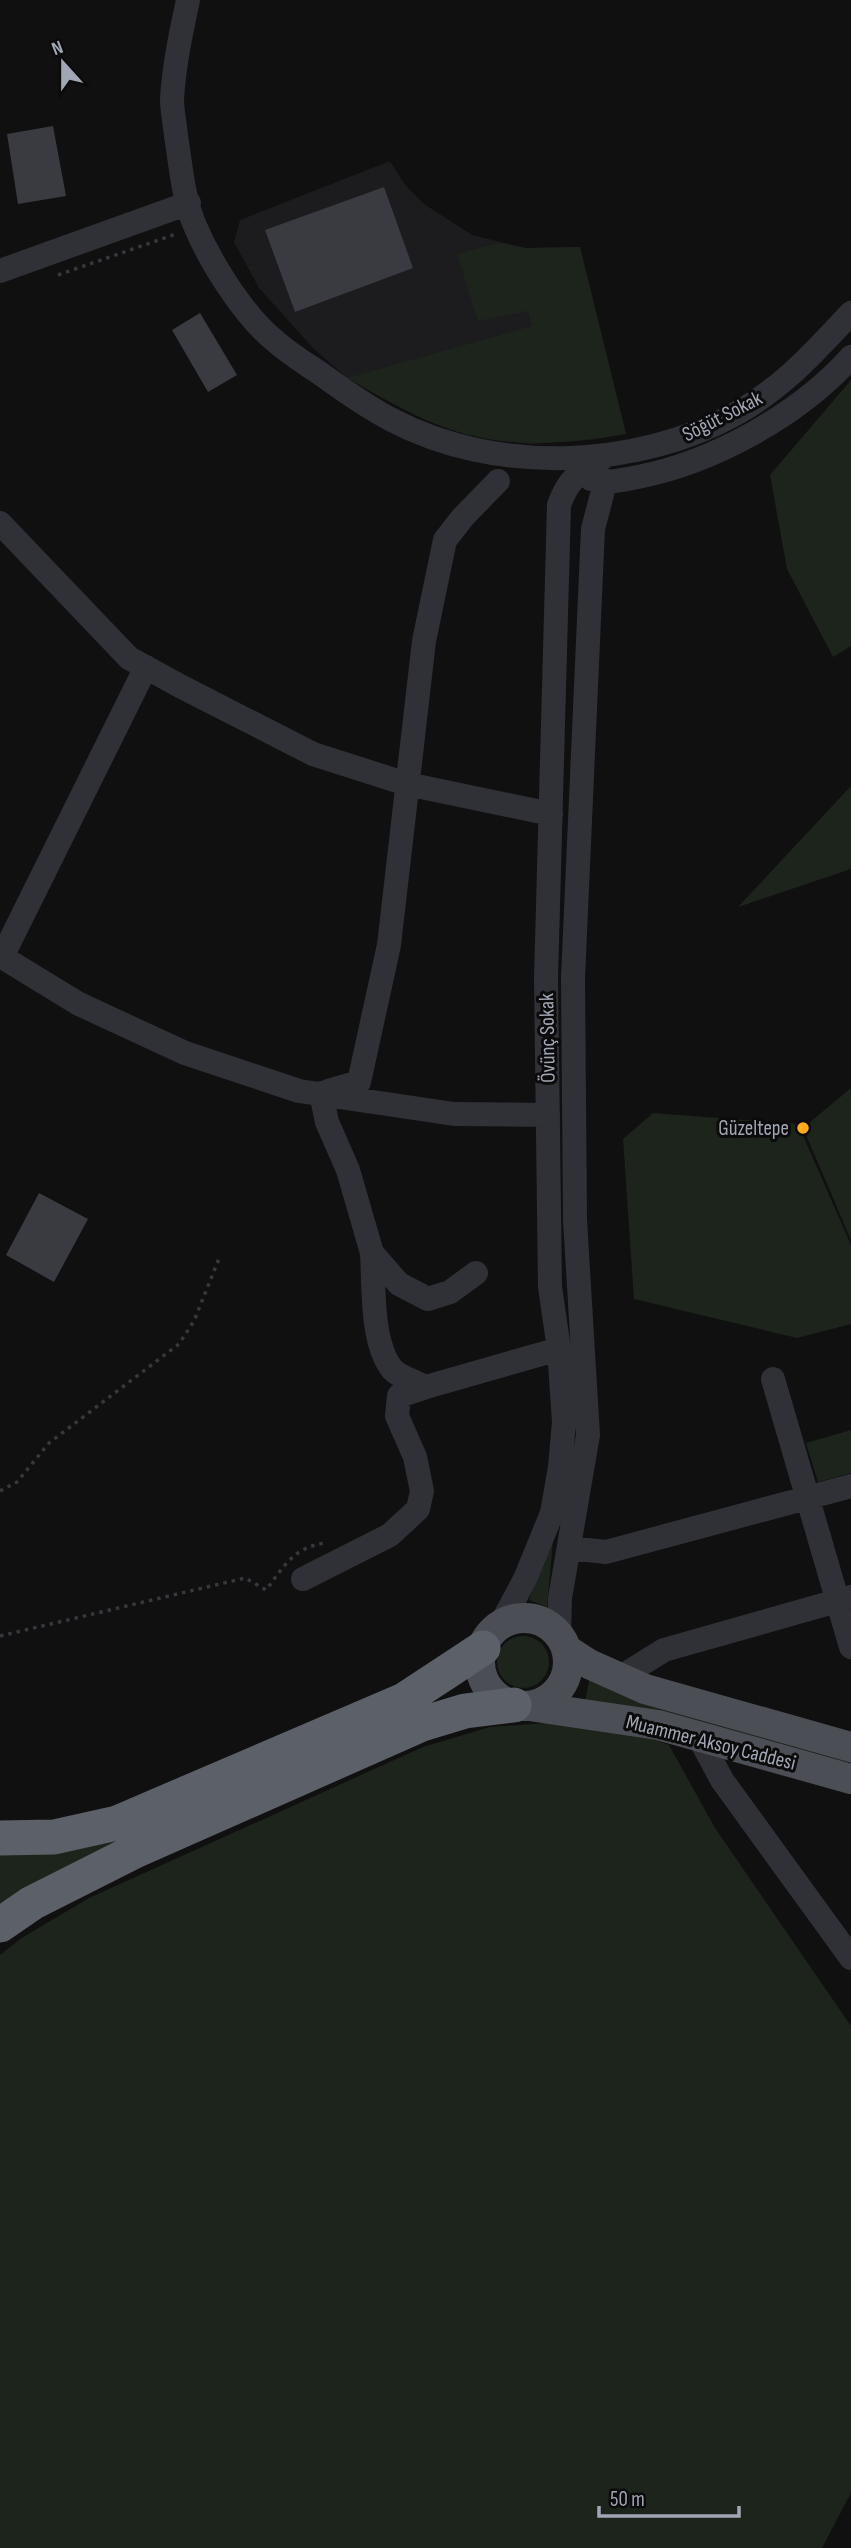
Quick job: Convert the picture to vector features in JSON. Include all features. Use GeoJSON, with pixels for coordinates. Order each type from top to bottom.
{"type":"FeatureCollection","features":[{"type":"Feature","properties":{"kind":"highway"},"geometry":{"type":"LineString","coordinates":[[0,1838],[54,1838],[117,1823],[404,1700],[446,1675],[491,1637]]}},
{"type":"Feature","properties":{"kind":"highway"},"geometry":{"type":"LineString","coordinates":[[0,1925],[32,1903],[137,1850],[422,1724],[465,1711],[522,1706]]}},
{"type":"Feature","properties":{"kind":"main road"},"geometry":{"type":"LineString","coordinates":[[491,1637],[512,1620],[524,1619],[549,1626],[562,1642],[589,1664],[645,1689],[851,1747]]}},
{"type":"Feature","properties":{"kind":"main road","name":"Muammer Aksoy Caddesi"},"geometry":{"type":"LineString","coordinates":[[491,1637],[480,1663],[490,1690],[501,1700],[522,1706],[658,1725],[851,1779]]}},
{"type":"Feature","properties":{"kind":"main road"},"geometry":{"type":"LineString","coordinates":[[522,1706],[550,1698],[558,1691],[568,1671],[562,1642]]}},
{"type":"Feature","properties":{"kind":"street"},"geometry":{"type":"LineString","coordinates":[[188,0],[179,42],[172,102],[183,183],[195,227],[231,291],[272,339],[333,383],[393,420],[456,445],[529,458],[562,460],[604,457]]}},
{"type":"Feature","properties":{"kind":"street"},"geometry":{"type":"LineString","coordinates":[[0,271],[189,203]]}},
{"type":"Feature","properties":{"kind":"street","name":"Söğüt Sokak"},"geometry":{"type":"LineString","coordinates":[[604,457],[672,441],[736,414],[787,380],[851,313]]}},
{"type":"Feature","properties":{"kind":"street","name":"Söğüt Sokak"},"geometry":{"type":"LineString","coordinates":[[605,483],[660,472],[716,454],[788,413],[851,357]]}},
{"type":"Feature","properties":{"kind":"street","name":"Övünç Sokak"},"geometry":{"type":"LineString","coordinates":[[491,1637],[525,1578],[552,1513],[560,1468],[564,1422],[559,1349],[550,1287],[546,979],[559,505],[566,486],[604,457]]}},
{"type":"Feature","properties":{"kind":"street"},"geometry":{"type":"LineString","coordinates":[[529,458],[562,471],[587,509],[593,528]]}},
{"type":"Feature","properties":{"kind":"street"},"geometry":{"type":"LineString","coordinates":[[577,475],[605,483]]}},
{"type":"Feature","properties":{"kind":"street"},"geometry":{"type":"LineString","coordinates":[[321,1093],[359,1082],[389,945],[425,641],[445,540],[498,481]]}},
{"type":"Feature","properties":{"kind":"street","name":"Övünç Sokak"},"geometry":{"type":"LineString","coordinates":[[562,1642],[560,1598],[588,1434],[575,1220],[573,978],[593,528],[605,483]]}},
{"type":"Feature","properties":{"kind":"street"},"geometry":{"type":"LineString","coordinates":[[0,523],[129,658],[146,667],[313,754],[407,784],[551,814]]}},
{"type":"Feature","properties":{"kind":"street"},"geometry":{"type":"LineString","coordinates":[[146,667],[2,957],[79,1004],[185,1053],[299,1091],[454,1114],[548,1115]]}},
{"type":"Feature","properties":{"kind":"street"},"geometry":{"type":"LineString","coordinates":[[321,1093],[327,1122],[348,1170],[372,1253],[380,1346],[393,1371],[426,1387]]}},
{"type":"Feature","properties":{"kind":"street"},"geometry":{"type":"LineString","coordinates":[[372,1253],[399,1284],[428,1299],[450,1292],[476,1273]]}},
{"type":"Feature","properties":{"kind":"street"},"geometry":{"type":"LineString","coordinates":[[303,1579],[390,1535],[418,1509],[422,1491],[415,1457],[397,1416],[399,1396],[559,1349]]}},
{"type":"Feature","properties":{"kind":"street"},"geometry":{"type":"LineString","coordinates":[[773,1379],[808,1498],[844,1599],[851,1647]]}},
{"type":"Feature","properties":{"kind":"street"},"geometry":{"type":"LineString","coordinates":[[569,1548],[606,1552],[851,1486]]}},
{"type":"Feature","properties":{"kind":"street"},"geometry":{"type":"LineString","coordinates":[[619,1678],[664,1650],[844,1599]]}},
{"type":"Feature","properties":{"kind":"street"},"geometry":{"type":"LineString","coordinates":[[699,1737],[722,1780],[851,1958]]}},
{"type":"Feature","properties":{"kind":"path"},"geometry":{"type":"LineString","coordinates":[[51,278],[177,233]]}},
{"type":"Feature","properties":{"kind":"path"},"geometry":{"type":"LineString","coordinates":[[0,1491],[17,1482],[49,1443],[179,1344],[194,1321],[220,1256]]}},
{"type":"Feature","properties":{"kind":"path"},"geometry":{"type":"LineString","coordinates":[[0,1636],[245,1578],[266,1590],[288,1561],[307,1546],[343,1540],[361,1551]]}},
{"type":"Feature","properties":{"kind":"shaded area"},"geometry":{"type":"Polygon","coordinates":[[[390,161],[406,186],[424,204],[472,235],[526,248],[580,247],[626,434],[531,444],[494,440],[449,429],[405,410],[347,378],[313,348],[259,288],[234,242],[240,220],[390,161]]]}},
{"type":"Feature","properties":{"kind":"shaded area"},"geometry":{"type":"Polygon","coordinates":[[[499,243],[526,248],[580,247],[626,434],[537,443],[492,440],[449,429],[423,418],[347,378],[532,326],[528,311],[478,321],[457,254],[499,243]]]}},
{"type":"Feature","properties":{"kind":"shaded area"},"geometry":{"type":"Polygon","coordinates":[[[851,380],[851,646],[833,657],[787,569],[770,475],[851,380]]]}},
{"type":"Feature","properties":{"kind":"shaded area"},"geometry":{"type":"Polygon","coordinates":[[[851,786],[851,869],[738,907],[851,786]]]}},
{"type":"Feature","properties":{"kind":"shaded area","name":"Güzeltepe"},"geometry":{"type":"Polygon","coordinates":[[[851,1088],[851,1240],[803,1128],[851,1088]]]}},
{"type":"Feature","properties":{"kind":"shaded area"},"geometry":{"type":"Polygon","coordinates":[[[653,1113],[798,1124],[851,1245],[851,1324],[797,1338],[634,1299],[623,1139],[653,1113]]]}},
{"type":"Feature","properties":{"kind":"shaded area"},"geometry":{"type":"Polygon","coordinates":[[[851,1430],[851,1473],[818,1482],[806,1443],[851,1430]]]}},
{"type":"Feature","properties":{"kind":"shaded area"},"geometry":{"type":"Polygon","coordinates":[[[554,1530],[547,1607],[529,1600],[554,1530]]]}},
{"type":"Feature","properties":{"kind":"shaded area"},"geometry":{"type":"Polygon","coordinates":[[[523,1636],[542,1643],[549,1662],[542,1681],[523,1688],[504,1681],[497,1662],[504,1643],[523,1636]]]}},
{"type":"Feature","properties":{"kind":"shaded area"},"geometry":{"type":"Polygon","coordinates":[[[590,1675],[851,1758],[851,1767],[585,1702],[590,1675]]]}},
{"type":"Feature","properties":{"kind":"shaded area"},"geometry":{"type":"Polygon","coordinates":[[[561,1722],[630,1731],[669,1745],[715,1828],[851,2026],[851,2493],[822,2548],[0,2548],[0,1955],[20,1939],[89,1898],[423,1747],[490,1727],[561,1722]]]}},
{"type":"Feature","properties":{"kind":"shaded area"},"geometry":{"type":"Polygon","coordinates":[[[126,1839],[0,1911],[0,1851],[126,1839]]]}},
{"type":"Feature","properties":{"kind":"building"},"geometry":{"type":"Polygon","coordinates":[[[53,126],[66,196],[18,204],[7,134],[53,126]]]}},
{"type":"Feature","properties":{"kind":"building"},"geometry":{"type":"Polygon","coordinates":[[[384,187],[413,268],[295,312],[265,230],[384,187]]]}},
{"type":"Feature","properties":{"kind":"building"},"geometry":{"type":"Polygon","coordinates":[[[200,313],[237,375],[208,392],[172,330],[200,313]]]}},
{"type":"Feature","properties":{"kind":"building"},"geometry":{"type":"Polygon","coordinates":[[[39,1193],[88,1219],[54,1282],[6,1255],[39,1193]]]}},
{"type":"Feature","properties":{"kind":"place","name":"Güzeltepe"},"geometry":{"type":"Point","coordinates":[803,1128]}}]}
